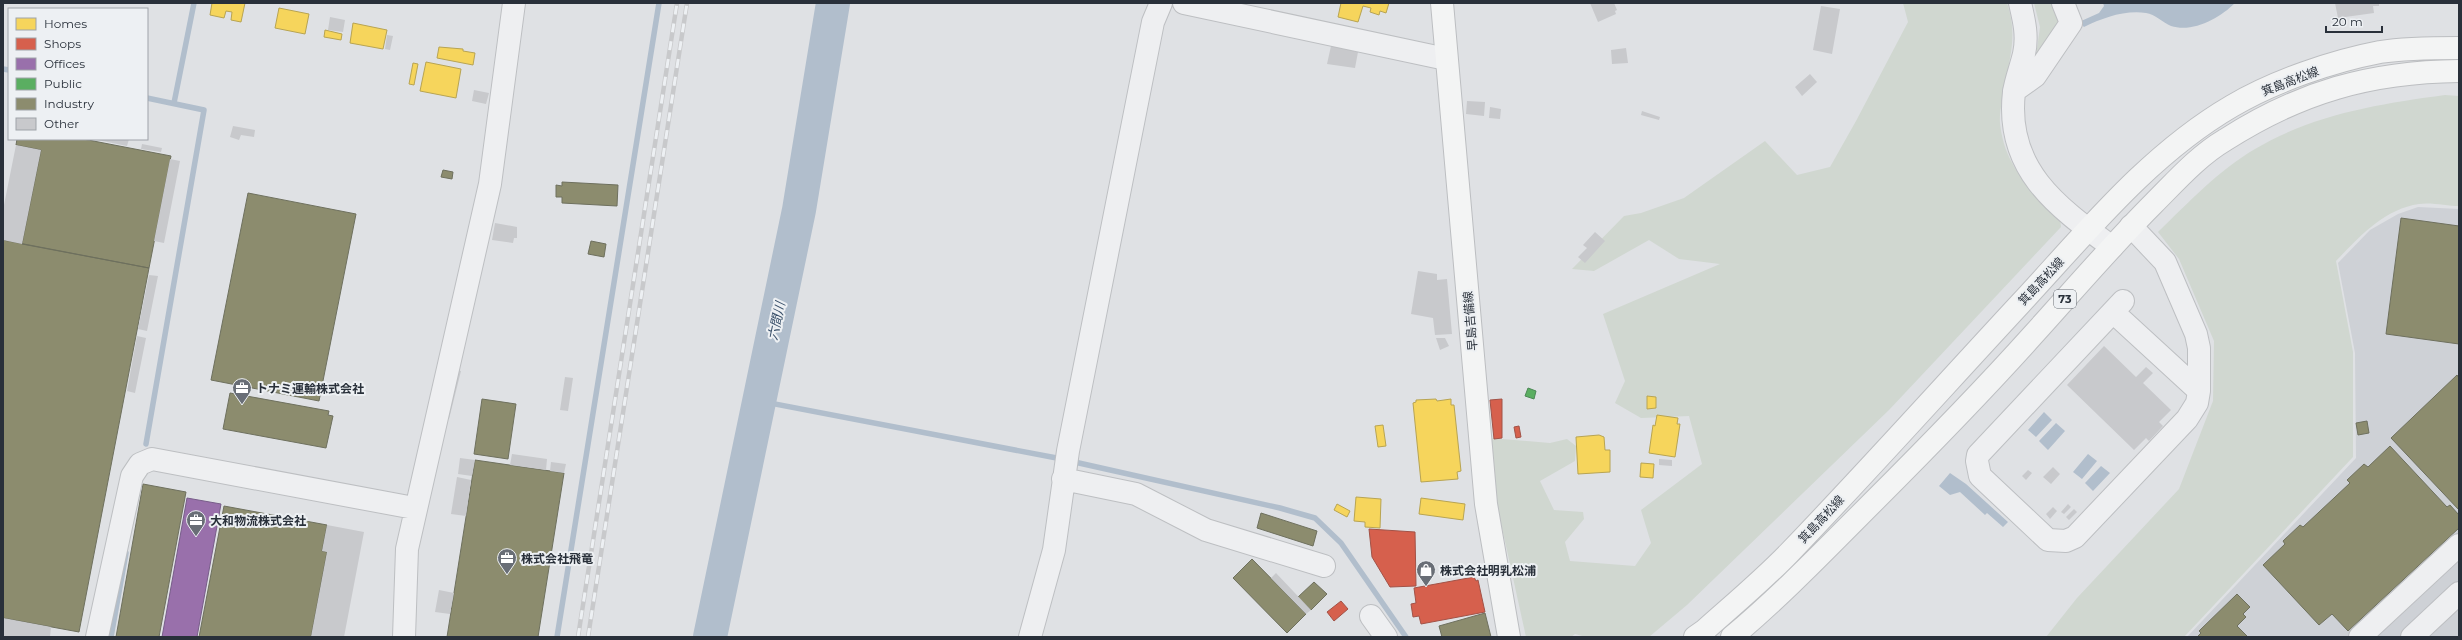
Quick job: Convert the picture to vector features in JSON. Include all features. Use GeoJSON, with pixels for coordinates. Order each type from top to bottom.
{"type":"FeatureCollection","features":[{"type":"Feature","properties":{"kind":"main road","name":"早島吉備線"},"geometry":{"type":"LineString","coordinates":[[1442,3],[1486,504],[1509,637]]}},
{"type":"Feature","properties":{"kind":"main road","name":"箕島高松線"},"geometry":{"type":"LineString","coordinates":[[1695,637],[1705,630],[1787,555],[2089,230],[2147,170],[2183,138],[2234,105],[2287,80],[2373,54],[2428,48],[2459,48]]}},
{"type":"Feature","properties":{"kind":"main road","name":"箕島高松線"},"geometry":{"type":"LineString","coordinates":[[1732,637],[1801,574],[1909,466],[2025,344],[2131,226],[2184,173],[2217,145],[2273,112],[2324,91],[2369,79],[2424,72],[2459,71]]}},
{"type":"Feature","properties":{"kind":"street"},"geometry":{"type":"LineString","coordinates":[[404,637],[407,549],[414,508],[490,184],[514,3]]}},
{"type":"Feature","properties":{"kind":"street"},"geometry":{"type":"LineString","coordinates":[[1030,637],[1054,550],[1065,465],[1153,22],[1161,3]]}},
{"type":"Feature","properties":{"kind":"street"},"geometry":{"type":"LineString","coordinates":[[1184,3],[1446,59]]}},
{"type":"Feature","properties":{"kind":"street"},"geometry":{"type":"LineString","coordinates":[[2020,3],[2026,25],[2025,46],[2014,91],[2013,120],[2017,146],[2027,168],[2045,191],[2089,230],[2112,246]]}},
{"type":"Feature","properties":{"kind":"street"},"geometry":{"type":"LineString","coordinates":[[2014,91],[2036,76],[2071,23],[2063,3]]}},
{"type":"Feature","properties":{"kind":"street"},"geometry":{"type":"LineString","coordinates":[[2131,226],[2165,262],[2196,334],[2199,348],[2199,391],[2197,403],[2187,419],[2076,537],[2066,541],[2048,540],[2039,534],[1980,476],[1977,461],[1978,455],[2118,306],[2199,391]]}},
{"type":"Feature","properties":{"kind":"street"},"geometry":{"type":"LineString","coordinates":[[97,637],[132,476],[140,464],[152,459],[414,508]]}},
{"type":"Feature","properties":{"kind":"street"},"geometry":{"type":"LineString","coordinates":[[1065,465],[1136,494],[1206,530],[1324,566]]}},
{"type":"Feature","properties":{"kind":"street"},"geometry":{"type":"LineString","coordinates":[[2360,637],[2459,545]]}},
{"type":"Feature","properties":{"kind":"street"},"geometry":{"type":"LineString","coordinates":[[2412,637],[2459,592]]}},
{"type":"Feature","properties":{"kind":"street"},"geometry":{"type":"LineString","coordinates":[[1370,616],[1386,637]]}},
{"type":"Feature","properties":{"kind":"shaded area"},"geometry":{"type":"Polygon","coordinates":[[[1903,3],[2007,3],[2012,24],[2012,42],[2000,113],[2002,138],[2007,152],[2020,176],[2039,198],[2060,218],[2061,227],[1889,410],[1687,605],[1649,637],[1586,637],[1575,634],[1571,637],[1526,637],[1495,496],[1491,438],[1550,443],[1567,439],[1576,446],[1575,461],[1540,481],[1554,510],[1583,512],[1584,519],[1565,542],[1570,561],[1635,566],[1651,543],[1641,510],[1702,464],[1689,416],[1641,418],[1615,403],[1625,381],[1603,314],[1720,264],[1679,259],[1649,240],[1594,271],[1572,269],[1624,216],[1641,213],[1684,198],[1765,141],[1797,175],[1830,167],[1908,22],[1903,3]]]}},
{"type":"Feature","properties":{"kind":"shaded area"},"geometry":{"type":"Polygon","coordinates":[[[2034,3],[2057,3],[2062,17],[2035,63],[2040,27],[2034,3]]]}},
{"type":"Feature","properties":{"kind":"shaded area"},"geometry":{"type":"Polygon","coordinates":[[[2445,95],[2459,96],[2459,206],[2419,204],[2394,212],[2373,225],[2336,261],[2353,352],[2353,457],[2184,637],[2046,637],[2077,598],[2179,489],[2213,401],[2214,341],[2179,259],[2158,232],[2216,177],[2242,157],[2277,137],[2300,127],[2347,112],[2396,102],[2445,95]]]}},
{"type":"Feature","properties":{"kind":"shaded area"},"geometry":{"type":"Polygon","coordinates":[[[2418,207],[2459,209],[2459,637],[2187,637],[2356,458],[2355,353],[2338,263],[2370,230],[2398,214],[2418,207]]]}},
{"type":"Feature","properties":{"kind":"water"},"geometry":{"type":"Polygon","coordinates":[[[2103,3],[2235,3],[2214,19],[2197,26],[2179,28],[2165,23],[2153,15],[2138,12],[2114,16],[2084,27],[2079,22],[2099,13],[2104,6],[2103,3]]]}},
{"type":"Feature","properties":{"kind":"water"},"geometry":{"type":"Polygon","coordinates":[[[2044,412],[2052,420],[2036,437],[2028,430],[2044,412]]]}},
{"type":"Feature","properties":{"kind":"water"},"geometry":{"type":"Polygon","coordinates":[[[2056,423],[2065,431],[2048,450],[2039,441],[2056,423]]]}},
{"type":"Feature","properties":{"kind":"water"},"geometry":{"type":"Polygon","coordinates":[[[2088,454],[2097,461],[2082,479],[2073,472],[2088,454]]]}},
{"type":"Feature","properties":{"kind":"water"},"geometry":{"type":"Polygon","coordinates":[[[2101,466],[2110,473],[2093,491],[2085,483],[2101,466]]]}},
{"type":"Feature","properties":{"kind":"water"},"geometry":{"type":"Polygon","coordinates":[[[1950,473],[1966,484],[2008,522],[2003,527],[1987,513],[1985,515],[1960,492],[1950,495],[1939,486],[1950,473]]]}},
{"type":"Feature","properties":{"kind":"building: Homes"},"geometry":{"type":"Polygon","coordinates":[[[212,3],[245,3],[241,22],[231,20],[232,12],[226,11],[224,18],[210,15],[212,3]]]}},
{"type":"Feature","properties":{"kind":"building: Homes"},"geometry":{"type":"Polygon","coordinates":[[[1341,3],[1389,3],[1386,13],[1380,11],[1379,15],[1370,12],[1371,8],[1363,6],[1358,22],[1338,17],[1341,3]]]}},
{"type":"Feature","properties":{"kind":"building: Homes"},"geometry":{"type":"Polygon","coordinates":[[[279,8],[309,14],[305,34],[275,28],[279,8]]]}},
{"type":"Feature","properties":{"kind":"building: Homes"},"geometry":{"type":"Polygon","coordinates":[[[353,23],[387,30],[383,49],[350,43],[353,23]]]}},
{"type":"Feature","properties":{"kind":"building: Homes"},"geometry":{"type":"Polygon","coordinates":[[[325,30],[342,34],[341,40],[324,37],[325,30]]]}},
{"type":"Feature","properties":{"kind":"building: Homes"},"geometry":{"type":"Polygon","coordinates":[[[439,47],[463,49],[463,51],[475,53],[473,65],[437,58],[439,47]]]}},
{"type":"Feature","properties":{"kind":"building: Homes"},"geometry":{"type":"Polygon","coordinates":[[[426,62],[461,69],[456,98],[420,91],[426,62]]]}},
{"type":"Feature","properties":{"kind":"building: Homes"},"geometry":{"type":"Polygon","coordinates":[[[413,63],[418,64],[414,85],[409,84],[413,63]]]}},
{"type":"Feature","properties":{"kind":"building: Homes"},"geometry":{"type":"Polygon","coordinates":[[[1647,396],[1656,397],[1656,408],[1647,409],[1647,396]]]}},
{"type":"Feature","properties":{"kind":"building: Homes"},"geometry":{"type":"Polygon","coordinates":[[[1436,399],[1437,401],[1451,399],[1451,405],[1454,405],[1461,471],[1457,472],[1458,479],[1421,482],[1413,403],[1416,402],[1416,400],[1436,399]]]}},
{"type":"Feature","properties":{"kind":"building: Homes"},"geometry":{"type":"Polygon","coordinates":[[[1657,415],[1678,418],[1677,424],[1680,424],[1675,457],[1649,453],[1653,425],[1655,426],[1657,415]]]}},
{"type":"Feature","properties":{"kind":"building: Homes"},"geometry":{"type":"Polygon","coordinates":[[[1383,425],[1386,446],[1378,447],[1375,426],[1383,425]]]}},
{"type":"Feature","properties":{"kind":"building: Homes"},"geometry":{"type":"Polygon","coordinates":[[[1599,435],[1604,437],[1605,450],[1610,450],[1610,472],[1578,474],[1576,437],[1599,435]]]}},
{"type":"Feature","properties":{"kind":"building: Homes"},"geometry":{"type":"Polygon","coordinates":[[[1641,463],[1654,464],[1653,478],[1640,477],[1641,463]]]}},
{"type":"Feature","properties":{"kind":"building: Homes"},"geometry":{"type":"Polygon","coordinates":[[[1356,497],[1381,499],[1380,528],[1365,527],[1365,522],[1354,521],[1356,497]]]}},
{"type":"Feature","properties":{"kind":"building: Homes"},"geometry":{"type":"Polygon","coordinates":[[[1421,498],[1465,504],[1463,520],[1419,514],[1421,498]]]}},
{"type":"Feature","properties":{"kind":"building: Homes"},"geometry":{"type":"Polygon","coordinates":[[[1337,504],[1350,511],[1347,517],[1334,510],[1337,504]]]}},
{"type":"Feature","properties":{"kind":"building: Shops"},"geometry":{"type":"Polygon","coordinates":[[[1502,399],[1502,438],[1494,439],[1490,400],[1502,399]]]}},
{"type":"Feature","properties":{"kind":"building: Shops"},"geometry":{"type":"Polygon","coordinates":[[[1519,426],[1521,437],[1516,438],[1514,427],[1519,426]]]}},
{"type":"Feature","properties":{"kind":"building: Shops"},"geometry":{"type":"Polygon","coordinates":[[[1369,529],[1415,532],[1416,586],[1390,587],[1372,557],[1369,529]]]}},
{"type":"Feature","properties":{"kind":"building: Shops"},"geometry":{"type":"Polygon","coordinates":[[[1474,577],[1476,581],[1478,580],[1485,612],[1421,624],[1419,616],[1413,617],[1411,604],[1416,603],[1414,588],[1474,577]]]}},
{"type":"Feature","properties":{"kind":"building: Shops"},"geometry":{"type":"Polygon","coordinates":[[[1341,601],[1348,609],[1334,621],[1327,612],[1341,601]]]}},
{"type":"Feature","properties":{"kind":"building: Offices"},"geometry":{"type":"Polygon","coordinates":[[[187,498],[221,504],[197,637],[162,637],[187,498]]]}},
{"type":"Feature","properties":{"kind":"building: Public"},"geometry":{"type":"Polygon","coordinates":[[[1528,388],[1536,391],[1534,399],[1525,396],[1528,388]]]}},
{"type":"Feature","properties":{"kind":"building: Industry"},"geometry":{"type":"Polygon","coordinates":[[[17,140],[88,140],[171,156],[149,268],[22,244],[41,150],[16,145],[17,140]]]}},
{"type":"Feature","properties":{"kind":"building: Industry"},"geometry":{"type":"Polygon","coordinates":[[[443,170],[453,172],[452,179],[441,177],[443,170]]]}},
{"type":"Feature","properties":{"kind":"building: Industry"},"geometry":{"type":"Polygon","coordinates":[[[562,182],[618,185],[617,206],[562,203],[562,197],[556,197],[556,185],[562,186],[562,182]]]}},
{"type":"Feature","properties":{"kind":"building: Industry"},"geometry":{"type":"Polygon","coordinates":[[[248,193],[356,214],[319,401],[211,380],[248,193]]]}},
{"type":"Feature","properties":{"kind":"building: Industry"},"geometry":{"type":"Polygon","coordinates":[[[2401,218],[2459,226],[2459,344],[2386,334],[2401,218]]]}},
{"type":"Feature","properties":{"kind":"building: Industry"},"geometry":{"type":"Polygon","coordinates":[[[3,240],[149,268],[79,632],[3,618],[3,240]]]}},
{"type":"Feature","properties":{"kind":"building: Industry"},"geometry":{"type":"Polygon","coordinates":[[[591,241],[606,244],[604,257],[588,254],[591,241]]]}},
{"type":"Feature","properties":{"kind":"building: Industry"},"geometry":{"type":"Polygon","coordinates":[[[2457,375],[2459,378],[2459,510],[2391,438],[2457,375]]]}},
{"type":"Feature","properties":{"kind":"building: Industry"},"geometry":{"type":"Polygon","coordinates":[[[230,393],[329,411],[328,415],[333,416],[326,448],[223,429],[230,393]]]}},
{"type":"Feature","properties":{"kind":"building: Industry"},"geometry":{"type":"Polygon","coordinates":[[[482,399],[516,404],[508,459],[474,454],[482,399]]]}},
{"type":"Feature","properties":{"kind":"building: Industry"},"geometry":{"type":"Polygon","coordinates":[[[2367,421],[2369,433],[2358,435],[2356,423],[2367,421]]]}},
{"type":"Feature","properties":{"kind":"building: Industry"},"geometry":{"type":"Polygon","coordinates":[[[2390,446],[2447,507],[2450,505],[2459,515],[2459,528],[2348,631],[2332,614],[2319,625],[2263,565],[2285,544],[2283,541],[2300,525],[2303,527],[2350,483],[2347,480],[2364,464],[2368,467],[2390,446]]]}},
{"type":"Feature","properties":{"kind":"building: Industry"},"geometry":{"type":"Polygon","coordinates":[[[475,460],[564,473],[538,637],[447,637],[475,460]]]}},
{"type":"Feature","properties":{"kind":"building: Industry"},"geometry":{"type":"Polygon","coordinates":[[[143,484],[186,492],[159,637],[116,637],[143,484]]]}},
{"type":"Feature","properties":{"kind":"building: Industry"},"geometry":{"type":"Polygon","coordinates":[[[224,506],[327,525],[322,551],[327,552],[311,637],[199,637],[224,506]]]}},
{"type":"Feature","properties":{"kind":"building: Industry"},"geometry":{"type":"Polygon","coordinates":[[[1261,513],[1317,531],[1313,546],[1257,528],[1261,513]]]}},
{"type":"Feature","properties":{"kind":"building: Industry"},"geometry":{"type":"Polygon","coordinates":[[[1252,559],[1306,614],[1287,633],[1233,578],[1252,559]]]}},
{"type":"Feature","properties":{"kind":"building: Industry"},"geometry":{"type":"Polygon","coordinates":[[[1314,582],[1327,594],[1311,610],[1298,597],[1314,582]]]}},
{"type":"Feature","properties":{"kind":"building: Industry"},"geometry":{"type":"Polygon","coordinates":[[[2237,594],[2250,607],[2243,614],[2246,617],[2237,626],[2248,637],[2197,637],[2201,633],[2199,631],[2237,594]]]}},
{"type":"Feature","properties":{"kind":"building: Industry"},"geometry":{"type":"Polygon","coordinates":[[[1485,613],[1491,637],[1442,637],[1439,626],[1485,613]]]}},
{"type":"Feature","properties":{"kind":"building: Other"},"geometry":{"type":"Polygon","coordinates":[[[1590,3],[1614,3],[1617,10],[1615,11],[1616,14],[1598,22],[1590,3]]]}},
{"type":"Feature","properties":{"kind":"building: Other"},"geometry":{"type":"Polygon","coordinates":[[[2335,3],[2379,3],[2379,6],[2373,6],[2374,13],[2338,18],[2335,3]]]}},
{"type":"Feature","properties":{"kind":"building: Other"},"geometry":{"type":"Polygon","coordinates":[[[1821,6],[1840,9],[1832,54],[1813,50],[1821,6]]]}},
{"type":"Feature","properties":{"kind":"building: Other"},"geometry":{"type":"Polygon","coordinates":[[[330,17],[345,20],[343,32],[328,30],[330,17]]]}},
{"type":"Feature","properties":{"kind":"building: Other"},"geometry":{"type":"Polygon","coordinates":[[[387,35],[393,36],[390,50],[385,49],[387,35]]]}},
{"type":"Feature","properties":{"kind":"building: Other"},"geometry":{"type":"Polygon","coordinates":[[[1331,46],[1358,52],[1355,68],[1327,64],[1331,46]]]}},
{"type":"Feature","properties":{"kind":"building: Other"},"geometry":{"type":"Polygon","coordinates":[[[1626,48],[1628,63],[1612,64],[1611,50],[1626,48]]]}},
{"type":"Feature","properties":{"kind":"building: Other"},"geometry":{"type":"Polygon","coordinates":[[[1810,74],[1817,82],[1802,96],[1795,87],[1810,74]]]}},
{"type":"Feature","properties":{"kind":"building: Other"},"geometry":{"type":"Polygon","coordinates":[[[474,90],[489,93],[486,104],[472,101],[474,90]]]}},
{"type":"Feature","properties":{"kind":"building: Other"},"geometry":{"type":"Polygon","coordinates":[[[1467,101],[1485,102],[1484,116],[1466,114],[1467,101]]]}},
{"type":"Feature","properties":{"kind":"building: Other"},"geometry":{"type":"Polygon","coordinates":[[[1490,107],[1501,109],[1500,119],[1489,118],[1490,107]]]}},
{"type":"Feature","properties":{"kind":"building: Other"},"geometry":{"type":"Polygon","coordinates":[[[1642,111],[1660,117],[1659,120],[1641,115],[1642,111]]]}},
{"type":"Feature","properties":{"kind":"building: Other"},"geometry":{"type":"Polygon","coordinates":[[[233,126],[255,130],[254,137],[241,135],[239,140],[230,137],[233,126]]]}},
{"type":"Feature","properties":{"kind":"building: Other"},"geometry":{"type":"Polygon","coordinates":[[[98,140],[129,140],[127,146],[98,140]]]}},
{"type":"Feature","properties":{"kind":"building: Other"},"geometry":{"type":"Polygon","coordinates":[[[142,144],[162,148],[161,152],[141,149],[142,144]]]}},
{"type":"Feature","properties":{"kind":"building: Other"},"geometry":{"type":"Polygon","coordinates":[[[16,145],[41,150],[22,244],[3,240],[3,210],[16,145]]]}},
{"type":"Feature","properties":{"kind":"building: Other"},"geometry":{"type":"Polygon","coordinates":[[[170,159],[180,161],[164,243],[154,241],[170,159]]]}},
{"type":"Feature","properties":{"kind":"building: Other"},"geometry":{"type":"Polygon","coordinates":[[[495,223],[517,227],[517,238],[514,238],[513,243],[492,240],[495,223]]]}},
{"type":"Feature","properties":{"kind":"building: Other"},"geometry":{"type":"Polygon","coordinates":[[[1595,232],[1605,241],[1585,263],[1578,257],[1587,248],[1583,245],[1595,232]]]}},
{"type":"Feature","properties":{"kind":"building: Other"},"geometry":{"type":"Polygon","coordinates":[[[1418,271],[1437,274],[1437,280],[1447,279],[1452,334],[1435,335],[1433,318],[1411,314],[1418,271]]]}},
{"type":"Feature","properties":{"kind":"building: Other"},"geometry":{"type":"Polygon","coordinates":[[[149,275],[158,276],[147,331],[138,329],[149,275]]]}},
{"type":"Feature","properties":{"kind":"building: Other"},"geometry":{"type":"Polygon","coordinates":[[[137,336],[146,338],[135,393],[127,391],[137,336]]]}},
{"type":"Feature","properties":{"kind":"building: Other"},"geometry":{"type":"Polygon","coordinates":[[[1436,338],[1445,338],[1449,346],[1440,350],[1436,338]]]}},
{"type":"Feature","properties":{"kind":"building: Other"},"geometry":{"type":"Polygon","coordinates":[[[2104,346],[2136,377],[2146,367],[2153,373],[2143,383],[2171,410],[2159,422],[2163,426],[2149,441],[2146,438],[2134,450],[2067,385],[2104,346]]]}},
{"type":"Feature","properties":{"kind":"building: Other"},"geometry":{"type":"Polygon","coordinates":[[[456,370],[461,371],[449,419],[444,418],[456,370]]]}},
{"type":"Feature","properties":{"kind":"building: Other"},"geometry":{"type":"Polygon","coordinates":[[[565,377],[573,378],[568,411],[560,410],[565,377]]]}},
{"type":"Feature","properties":{"kind":"building: Other"},"geometry":{"type":"Polygon","coordinates":[[[512,454],[547,459],[546,470],[510,465],[512,454]]]}},
{"type":"Feature","properties":{"kind":"building: Other"},"geometry":{"type":"Polygon","coordinates":[[[460,458],[475,460],[472,476],[458,474],[460,458]]]}},
{"type":"Feature","properties":{"kind":"building: Other"},"geometry":{"type":"Polygon","coordinates":[[[1659,459],[1672,460],[1672,466],[1659,465],[1659,459]]]}},
{"type":"Feature","properties":{"kind":"building: Other"},"geometry":{"type":"Polygon","coordinates":[[[551,462],[566,464],[564,473],[550,471],[551,462]]]}},
{"type":"Feature","properties":{"kind":"building: Other"},"geometry":{"type":"Polygon","coordinates":[[[2053,467],[2060,474],[2051,484],[2043,477],[2053,467]]]}},
{"type":"Feature","properties":{"kind":"building: Other"},"geometry":{"type":"Polygon","coordinates":[[[2028,470],[2032,473],[2026,480],[2022,476],[2028,470]]]}},
{"type":"Feature","properties":{"kind":"building: Other"},"geometry":{"type":"Polygon","coordinates":[[[457,477],[471,480],[466,516],[451,514],[457,477]]]}},
{"type":"Feature","properties":{"kind":"building: Other"},"geometry":{"type":"Polygon","coordinates":[[[2068,504],[2071,507],[2064,514],[2061,512],[2068,504]]]}},
{"type":"Feature","properties":{"kind":"building: Other"},"geometry":{"type":"Polygon","coordinates":[[[2053,507],[2057,511],[2050,519],[2046,514],[2053,507]]]}},
{"type":"Feature","properties":{"kind":"building: Other"},"geometry":{"type":"Polygon","coordinates":[[[2074,509],[2077,512],[2069,520],[2066,517],[2074,509]]]}},
{"type":"Feature","properties":{"kind":"building: Other"},"geometry":{"type":"Polygon","coordinates":[[[327,525],[364,532],[344,637],[311,637],[327,552],[322,551],[327,525]]]}},
{"type":"Feature","properties":{"kind":"building: Other"},"geometry":{"type":"Polygon","coordinates":[[[1276,573],[1311,610],[1306,614],[1271,578],[1276,573]]]}},
{"type":"Feature","properties":{"kind":"building: Other"},"geometry":{"type":"Polygon","coordinates":[[[439,590],[454,593],[450,614],[435,612],[439,590]]]}},
{"type":"Feature","properties":{"kind":"building: Other"},"geometry":{"type":"Polygon","coordinates":[[[3,618],[51,627],[50,637],[3,637],[3,618]]]}},
{"type":"Feature","properties":{"kind":"waterway"},"geometry":{"type":"LineString","coordinates":[[174,103],[194,3]]}},
{"type":"Feature","properties":{"kind":"waterway"},"geometry":{"type":"LineString","coordinates":[[557,637],[659,3]]}},
{"type":"Feature","properties":{"kind":"waterway","name":"六間川"},"geometry":{"type":"LineString","coordinates":[[710,637],[799,210],[833,3]]}},
{"type":"Feature","properties":{"kind":"waterway"},"geometry":{"type":"LineString","coordinates":[[3,69],[8,70]]}},
{"type":"Feature","properties":{"kind":"waterway"},"geometry":{"type":"LineString","coordinates":[[146,444],[204,110],[148,98]]}},
{"type":"Feature","properties":{"kind":"waterway"},"geometry":{"type":"LineString","coordinates":[[759,401],[1062,459]]}},
{"type":"Feature","properties":{"kind":"waterway"},"geometry":{"type":"LineString","coordinates":[[1070,461],[1280,508],[1315,518],[1341,543],[1406,637]]}},
{"type":"Feature","properties":{"kind":"waterway"},"geometry":{"type":"LineString","coordinates":[[111,637],[126,553]]}},
{"type":"Feature","properties":{"kind":"railway"},"geometry":{"type":"LineString","coordinates":[[578,637],[677,3]]}},
{"type":"Feature","properties":{"kind":"railway"},"geometry":{"type":"LineString","coordinates":[[588,637],[687,3]]}},
{"type":"Feature","properties":{"kind":"place","name":"トナミ運輸株式会社"},"geometry":{"type":"Point","coordinates":[242,405]}},
{"type":"Feature","properties":{"kind":"place","name":"大和物流株式会社"},"geometry":{"type":"Point","coordinates":[196,537]}},
{"type":"Feature","properties":{"kind":"place","name":"株式会社飛竜"},"geometry":{"type":"Point","coordinates":[507,575]}},
{"type":"Feature","properties":{"kind":"place","name":"株式会社明乳松浦"},"geometry":{"type":"Point","coordinates":[1426,587]}}]}
